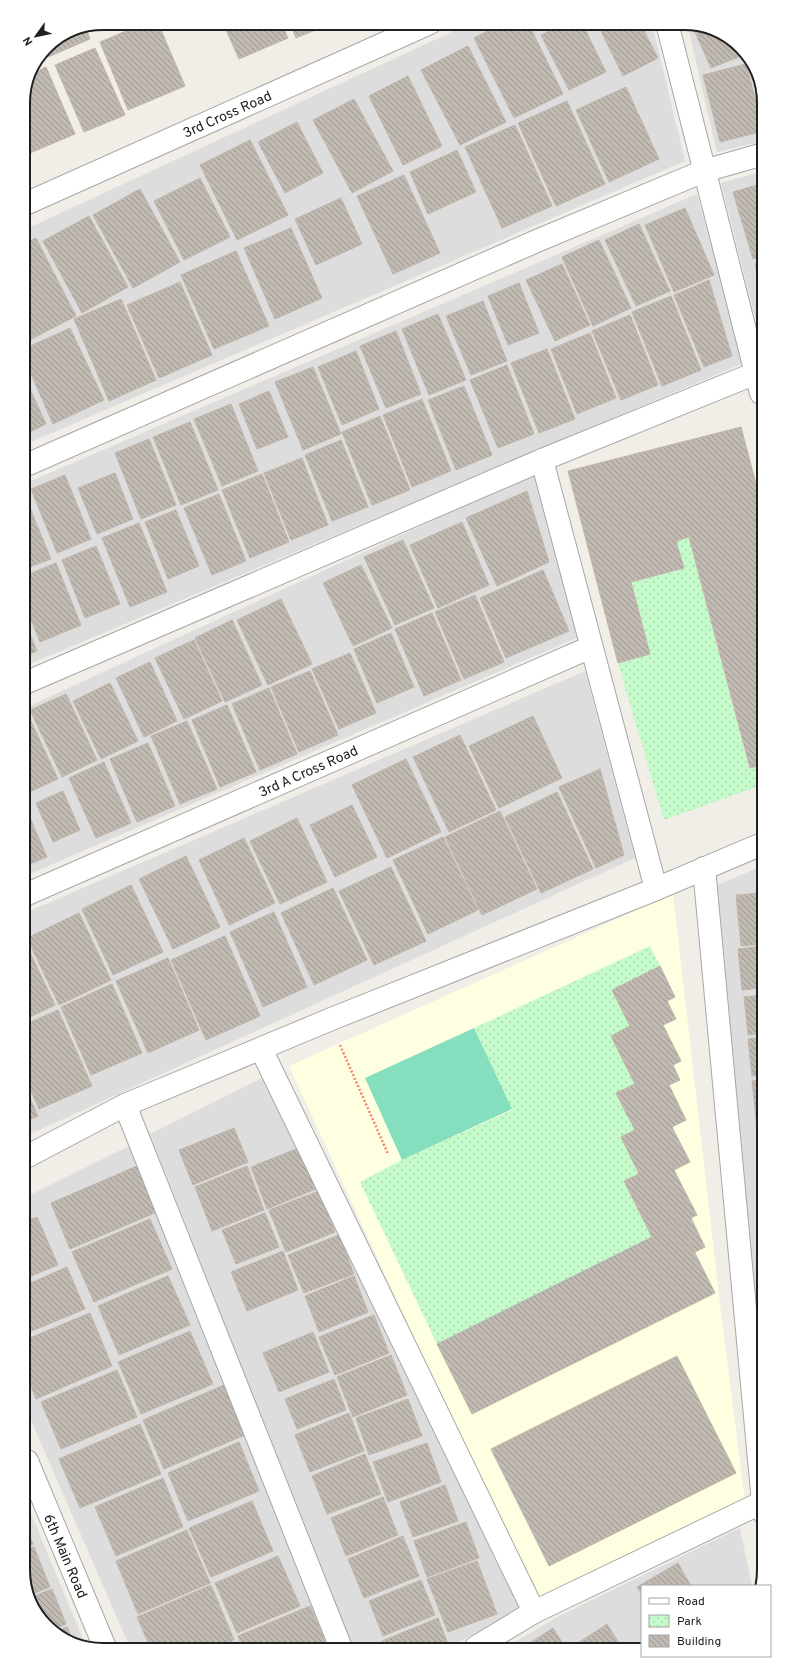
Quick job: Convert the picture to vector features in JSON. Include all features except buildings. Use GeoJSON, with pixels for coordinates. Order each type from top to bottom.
{"type":"FeatureCollection","features":[{"type":"Feature","properties":{"kind":"street","name":"3rd Cross Road"},"geometry":{"type":"LineString","coordinates":[[30,202],[414,30]]}},
{"type":"Feature","properties":{"kind":"street"},"geometry":{"type":"LineString","coordinates":[[669,30],[757,379]]}},
{"type":"Feature","properties":{"kind":"street"},"geometry":{"type":"LineString","coordinates":[[30,463],[539,240],[704,171],[757,156]]}},
{"type":"Feature","properties":{"kind":"street"},"geometry":{"type":"LineString","coordinates":[[30,681],[542,460],[757,383]]}},
{"type":"Feature","properties":{"kind":"street"},"geometry":{"type":"LineString","coordinates":[[542,460],[656,889]]}},
{"type":"Feature","properties":{"kind":"street","name":"3rd A Cross Road"},"geometry":{"type":"LineString","coordinates":[[30,893],[591,647]]}},
{"type":"Feature","properties":{"kind":"street"},"geometry":{"type":"LineString","coordinates":[[30,1154],[125,1105],[329,1020],[656,889],[757,846]]}},
{"type":"Feature","properties":{"kind":"street"},"geometry":{"type":"LineString","coordinates":[[704,868],[757,1442]]}},
{"type":"Feature","properties":{"kind":"street"},"geometry":{"type":"LineString","coordinates":[[260,1049],[534,1612]]}},
{"type":"Feature","properties":{"kind":"street"},"geometry":{"type":"LineString","coordinates":[[125,1105],[340,1643]]}},
{"type":"Feature","properties":{"kind":"street","name":"6th Main Road"},"geometry":{"type":"LineString","coordinates":[[30,1468],[103,1643]]}},
{"type":"Feature","properties":{"kind":"street"},"geometry":{"type":"LineString","coordinates":[[483,1643],[534,1612],[757,1510]]}},
{"type":"Feature","properties":{"kind":"path"},"geometry":{"type":"LineString","coordinates":[[339,1043],[388,1154]]}},
{"type":"Feature","properties":{"kind":"shaded area"},"geometry":{"type":"Polygon","coordinates":[[[456,30],[654,30],[685,161],[30,442],[30,227],[456,30]]]}},
{"type":"Feature","properties":{"kind":"shaded area"},"geometry":{"type":"Polygon","coordinates":[[[689,30],[703,32],[729,45],[742,58],[755,84],[757,103],[757,143],[717,152],[689,30]]]}},
{"type":"Feature","properties":{"kind":"shaded area"},"geometry":{"type":"Polygon","coordinates":[[[757,173],[757,325],[721,183],[757,173]]]}},
{"type":"Feature","properties":{"kind":"shaded area"},"geometry":{"type":"Polygon","coordinates":[[[697,194],[744,363],[30,664],[30,481],[697,194]]]}},
{"type":"Feature","properties":{"kind":"shaded area"},"geometry":{"type":"Polygon","coordinates":[[[536,473],[581,636],[30,874],[30,706],[536,473]]]}},
{"type":"Feature","properties":{"kind":"shaded area"},"geometry":{"type":"Polygon","coordinates":[[[585,671],[635,858],[30,1134],[30,911],[585,671]]]}},
{"type":"Feature","properties":{"kind":"shaded area"},"geometry":{"type":"Polygon","coordinates":[[[757,868],[757,1325],[715,886],[757,868]]]}},
{"type":"Feature","properties":{"kind":"shaded area"},"geometry":{"type":"Polygon","coordinates":[[[673,894],[720,1304],[745,1501],[537,1598],[457,1431],[289,1066],[673,894]]]}},
{"type":"Feature","properties":{"kind":"shaded area"},"geometry":{"type":"Polygon","coordinates":[[[266,1076],[519,1608],[458,1643],[349,1643],[150,1134],[266,1076]]]}},
{"type":"Feature","properties":{"kind":"shaded area"},"geometry":{"type":"Polygon","coordinates":[[[133,1144],[332,1643],[128,1643],[30,1418],[30,1195],[133,1144]]]}},
{"type":"Feature","properties":{"kind":"shaded area"},"geometry":{"type":"Polygon","coordinates":[[[30,1511],[84,1640],[71,1636],[51,1622],[40,1607],[32,1589],[30,1570],[30,1511]]]}},
{"type":"Feature","properties":{"kind":"shaded area"},"geometry":{"type":"Polygon","coordinates":[[[740,1528],[752,1585],[641,1585],[641,1643],[514,1643],[557,1617],[740,1528]]]}},
{"type":"Feature","properties":{"kind":"green space"},"geometry":{"type":"Polygon","coordinates":[[[689,537],[749,768],[757,766],[757,787],[664,820],[618,663],[650,654],[631,582],[684,568],[676,541],[689,537]]]}},
{"type":"Feature","properties":{"kind":"green space"},"geometry":{"type":"Polygon","coordinates":[[[650,946],[660,966],[630,1026],[611,1036],[635,1084],[616,1093],[635,1130],[621,1138],[639,1174],[624,1182],[652,1237],[437,1344],[360,1182],[402,1160],[512,1110],[474,1028],[650,946]]]}},
{"type":"Feature","properties":{"kind":"green space"},"geometry":{"type":"Polygon","coordinates":[[[474,1028],[512,1109],[402,1160],[365,1078],[474,1028]]]}}]}
